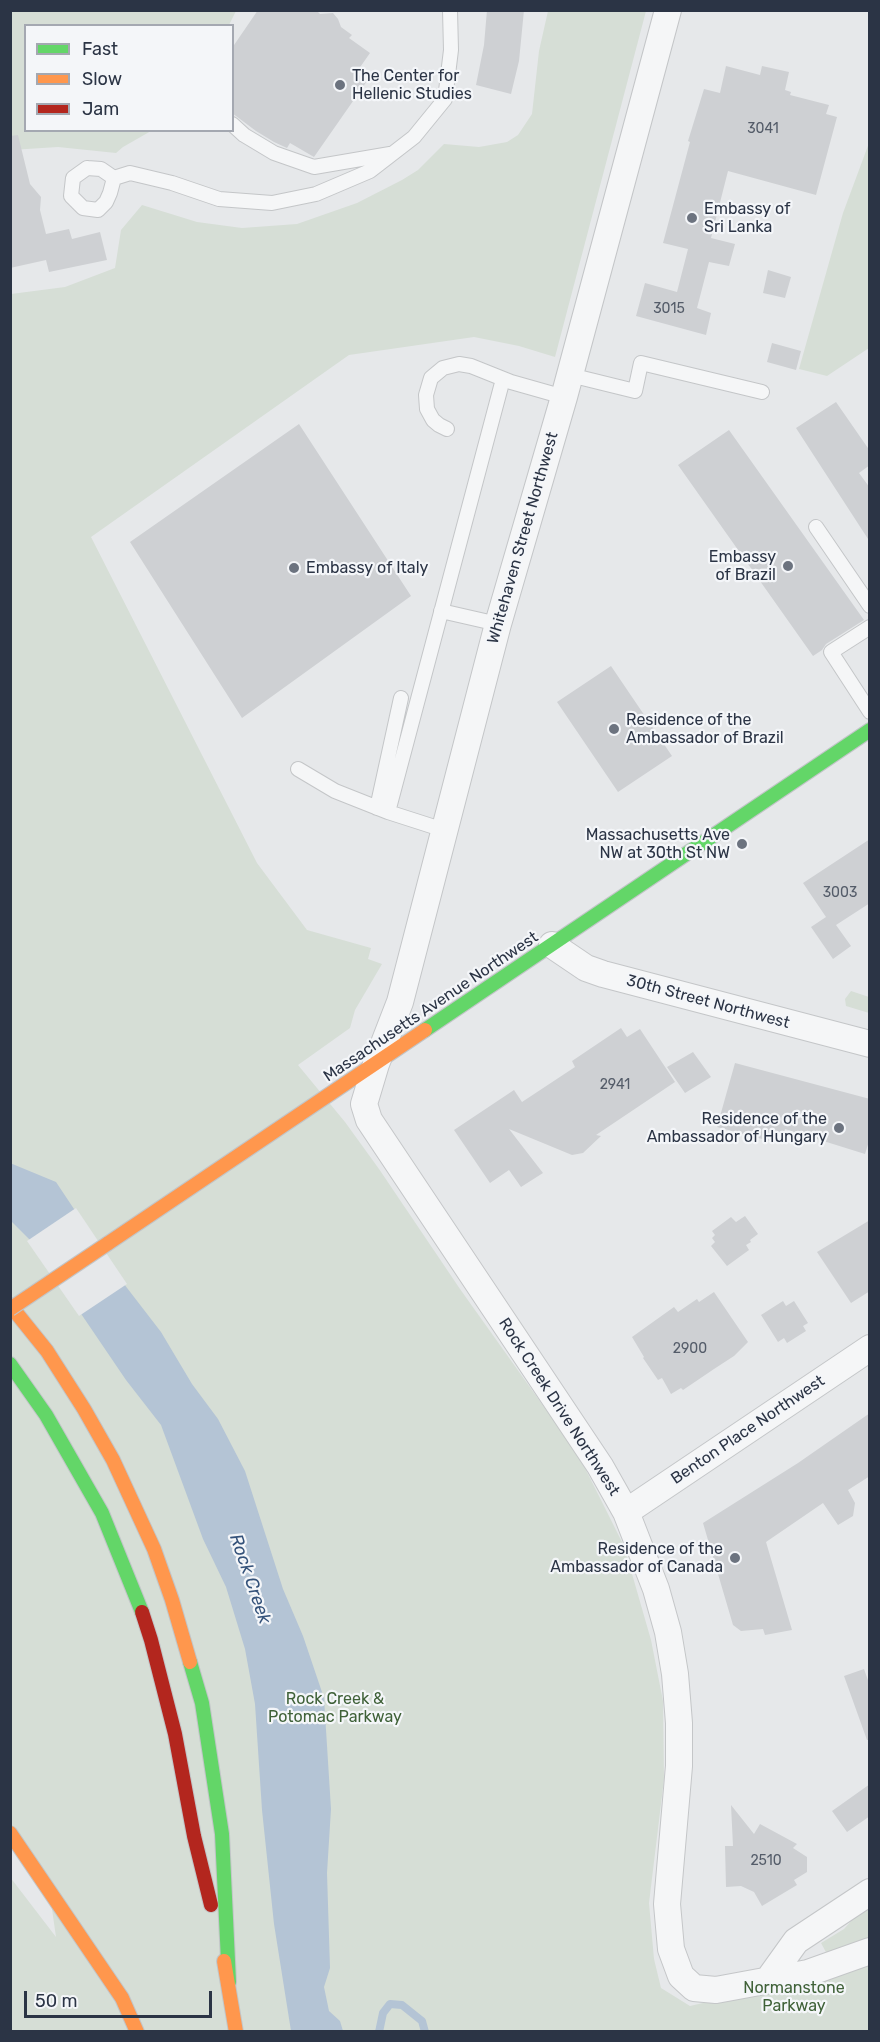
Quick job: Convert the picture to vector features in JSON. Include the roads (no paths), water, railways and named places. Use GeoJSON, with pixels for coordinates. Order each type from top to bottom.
{"type":"FeatureCollection","features":[{"type":"Feature","properties":{"kind":"main road","name":"Massachusetts Avenue Northwest"},"geometry":{"type":"LineString","coordinates":[[10,1307],[870,730]]}},
{"type":"Feature","properties":{"kind":"main road"},"geometry":{"type":"LineString","coordinates":[[10,1307],[47,1351],[113,1460],[142,1521],[172,1600],[202,1703],[212,1760],[222,1834],[229,1982]]}},
{"type":"Feature","properties":{"kind":"main road"},"geometry":{"type":"LineString","coordinates":[[10,1364],[46,1415],[77,1467],[102,1513],[135,1592],[151,1640],[176,1734],[194,1836],[229,1982],[236,2031]]}},
{"type":"Feature","properties":{"kind":"main road"},"geometry":{"type":"LineString","coordinates":[[10,1833],[106,1973],[122,1998],[137,2031]]}},
{"type":"Feature","properties":{"kind":"street","name":"Whitehaven Street Northwest"},"geometry":{"type":"LineString","coordinates":[[375,1064],[400,1002],[498,624],[567,386],[668,10]]}},
{"type":"Feature","properties":{"kind":"street","name":"30th Street Northwest"},"geometry":{"type":"LineString","coordinates":[[552,945],[586,968],[603,974],[870,1044]]}},
{"type":"Feature","properties":{"kind":"street","name":"Rock Creek Drive Northwest"},"geometry":{"type":"LineString","coordinates":[[375,1064],[364,1104],[369,1120],[600,1466],[626,1512],[656,1589],[668,1632],[675,1674],[679,1723],[679,1766],[668,1904],[671,1949],[681,1976],[694,1988],[716,1990],[808,1972],[870,1951]]}},
{"type":"Feature","properties":{"kind":"street","name":"Benton Place Northwest"},"geometry":{"type":"LineString","coordinates":[[626,1512],[870,1348]]}},
{"type":"Feature","properties":{"kind":"street"},"geometry":{"type":"LineString","coordinates":[[768,1980],[796,1941],[870,1892]]}},
{"type":"Feature","properties":{"kind":"lane"},"geometry":{"type":"LineString","coordinates":[[114,178],[130,173],[172,183],[219,199],[272,203],[316,194],[370,171],[414,137],[445,99],[451,50],[450,10]]}},
{"type":"Feature","properties":{"kind":"lane"},"geometry":{"type":"LineString","coordinates":[[234,126],[244,135],[274,153],[314,167],[393,154]]}},
{"type":"Feature","properties":{"kind":"lane"},"geometry":{"type":"LineString","coordinates":[[447,429],[433,420],[427,409],[426,394],[431,378],[443,368],[459,364],[471,366],[503,379],[635,391],[641,363],[762,392]]}},
{"type":"Feature","properties":{"kind":"lane"},"geometry":{"type":"LineString","coordinates":[[382,810],[441,610],[503,379]]}},
{"type":"Feature","properties":{"kind":"lane"},"geometry":{"type":"LineString","coordinates":[[816,527],[870,606]]}},
{"type":"Feature","properties":{"kind":"lane"},"geometry":{"type":"LineString","coordinates":[[441,610],[498,624]]}},
{"type":"Feature","properties":{"kind":"lane"},"geometry":{"type":"LineString","coordinates":[[870,627],[831,652],[870,712]]}},
{"type":"Feature","properties":{"kind":"lane"},"geometry":{"type":"LineString","coordinates":[[382,810],[401,698]]}},
{"type":"Feature","properties":{"kind":"lane"},"geometry":{"type":"LineString","coordinates":[[298,769],[335,791],[382,810],[444,830]]}},
{"type":"Feature","properties":{"kind":"water","name":"Rock Creek"},"geometry":{"type":"Polygon","coordinates":[[[10,1163],[56,1182],[124,1284],[161,1332],[192,1384],[218,1419],[245,1471],[283,1589],[303,1636],[324,1698],[331,1809],[327,1873],[330,1968],[324,1987],[329,2011],[340,2021],[343,2031],[291,2031],[274,1924],[262,1810],[255,1704],[245,1649],[226,1587],[203,1539],[161,1425],[126,1380],[33,1243],[11,1221],[10,1163]]]}},
{"type":"Feature","properties":{"kind":"waterway"},"geometry":{"type":"LineString","coordinates":[[379,2032],[383,2013],[390,2004],[402,2005],[422,2021],[425,2032]]}},
{"type":"Feature","properties":{"kind":"place","name":"The Center for Hellenic Studies"},"geometry":{"type":"Point","coordinates":[340,85]}},
{"type":"Feature","properties":{"kind":"place","name":"Embassy of Sri Lanka"},"geometry":{"type":"Point","coordinates":[692,218]}},
{"type":"Feature","properties":{"kind":"place","name":"Embassy of Brazil"},"geometry":{"type":"Point","coordinates":[788,566]}},
{"type":"Feature","properties":{"kind":"place","name":"Embassy of Italy"},"geometry":{"type":"Point","coordinates":[294,568]}},
{"type":"Feature","properties":{"kind":"place","name":"Residence of the Ambassador of Brazil"},"geometry":{"type":"Point","coordinates":[614,729]}},
{"type":"Feature","properties":{"kind":"place","name":"Massachusetts Ave NW at 30th St NW"},"geometry":{"type":"Point","coordinates":[742,844]}},
{"type":"Feature","properties":{"kind":"place","name":"Residence of the Ambassador of Hungary"},"geometry":{"type":"Point","coordinates":[839,1128]}},
{"type":"Feature","properties":{"kind":"place","name":"Residence of the Ambassador of Canada"},"geometry":{"type":"Point","coordinates":[735,1558]}},
{"type":"Feature","properties":{"kind":"park label","name":"Rock Creek & Potomac Parkway"},"geometry":{"type":"Point","coordinates":[335,1708]}},
{"type":"Feature","properties":{"kind":"park label","name":"Normanstone Parkway"},"geometry":{"type":"Point","coordinates":[794,1997]}}]}
